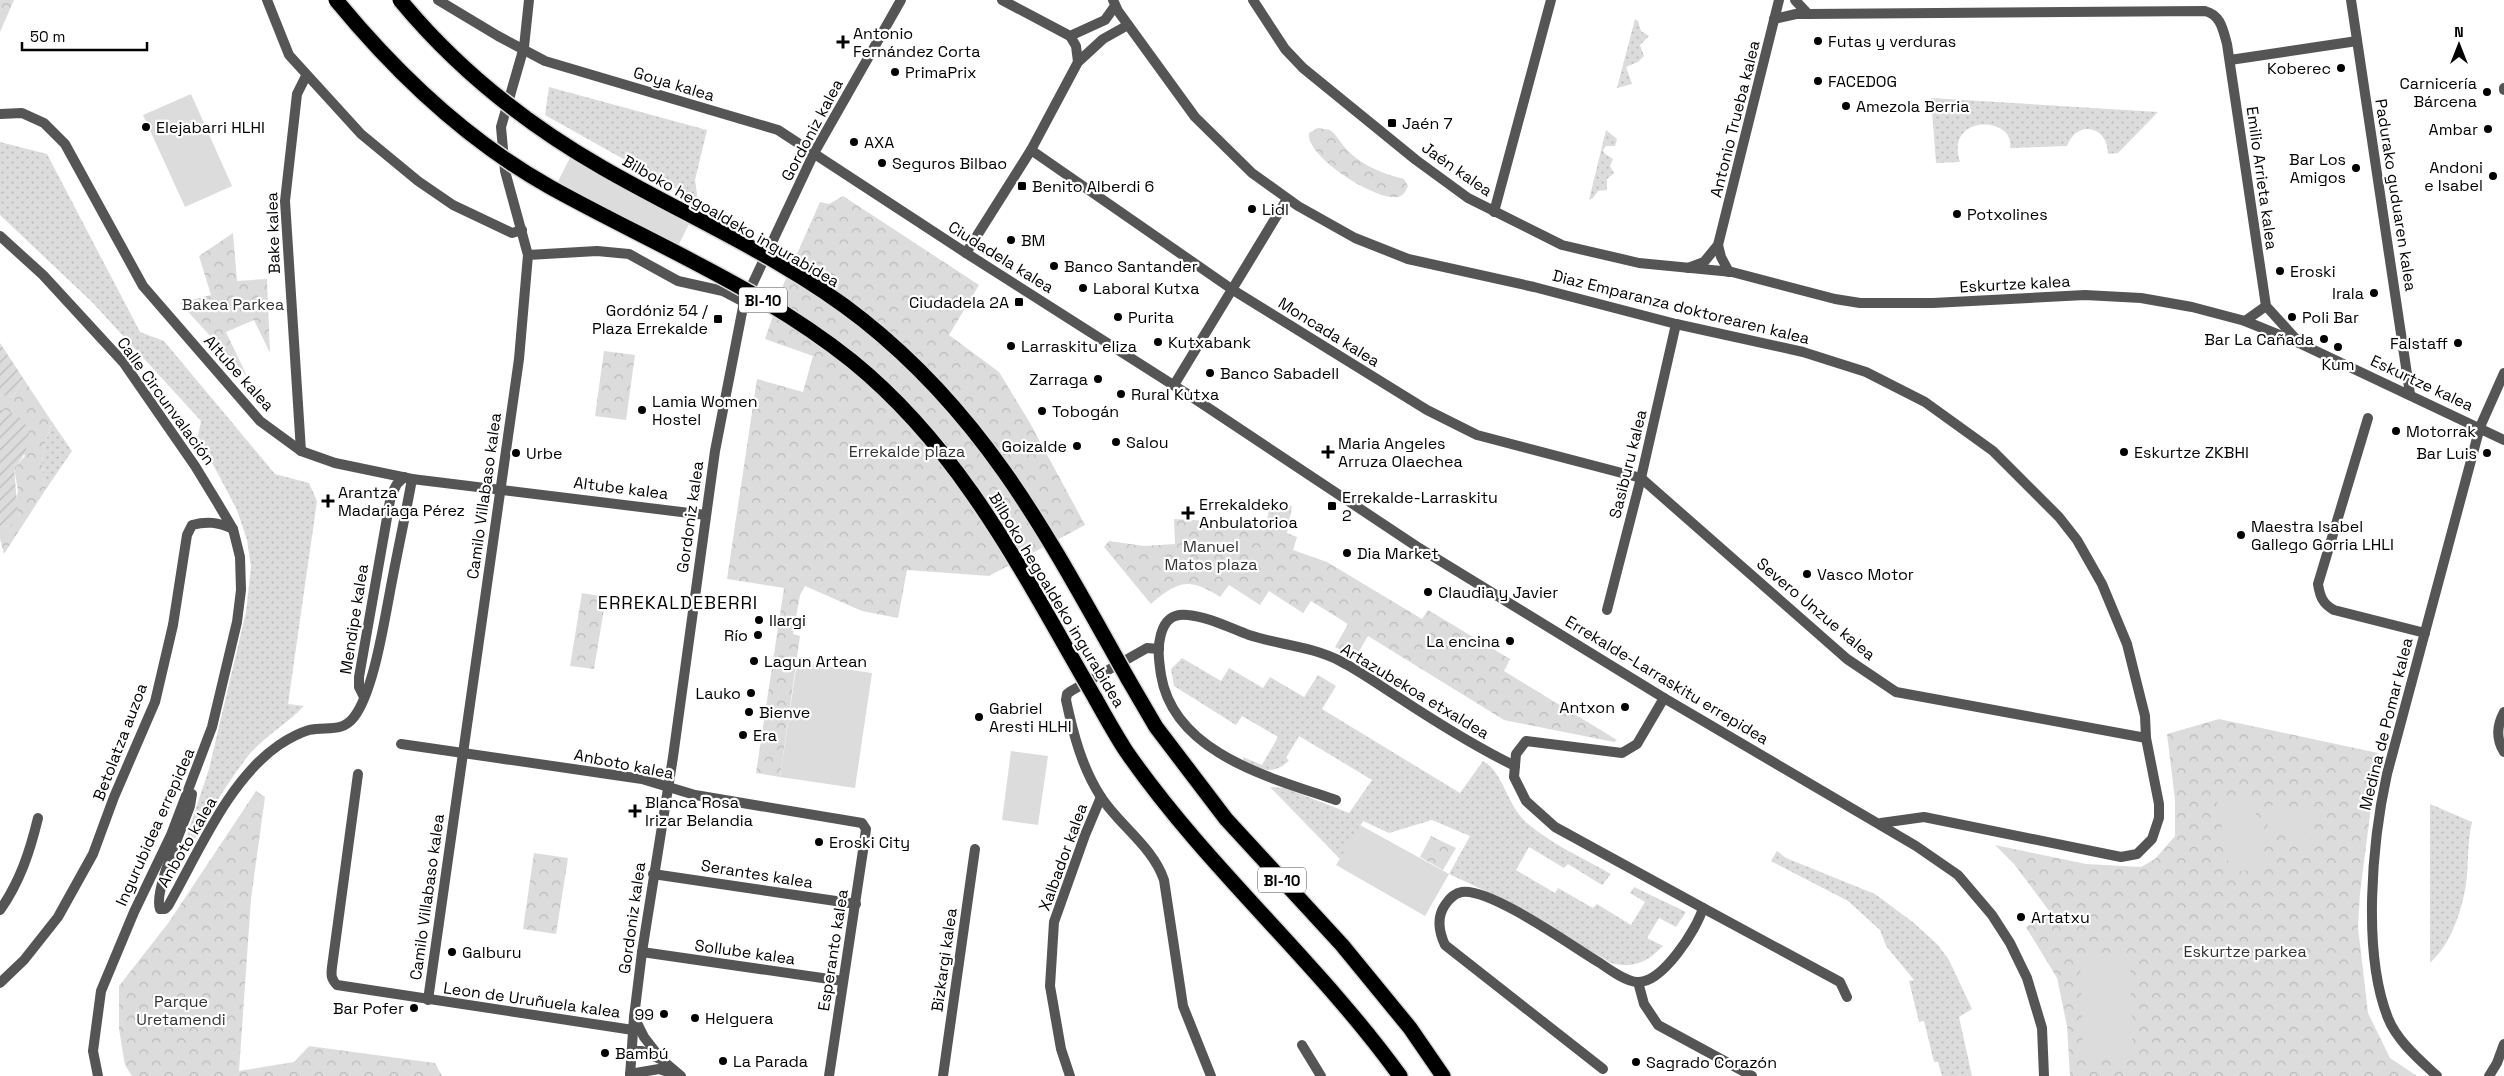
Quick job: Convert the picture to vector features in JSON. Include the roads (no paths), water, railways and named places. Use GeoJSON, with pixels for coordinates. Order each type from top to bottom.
{"type":"FeatureCollection","features":[{"type":"Feature","properties":{"kind":"highway","name":"Bilboko hegoaldeko ingurabidea"},"geometry":{"type":"LineString","coordinates":[[336,0],[390,64],[460,126],[492,149],[548,186],[787,313],[852,361],[886,392],[934,441],[981,503],[1020,565],[1126,750],[1197,841],[1371,1035],[1400,1076]]}},
{"type":"Feature","properties":{"kind":"highway","name":"Bilboko hegoaldeko ingurabidea"},"geometry":{"type":"LineString","coordinates":[[400,0],[421,26],[456,61],[496,97],[551,136],[604,168],[803,278],[861,319],[906,355],[985,442],[1013,480],[1048,536],[1156,727],[1226,819],[1342,945],[1410,1028],[1443,1076]]}},
{"type":"Feature","properties":{"kind":"street"},"geometry":{"type":"LineString","coordinates":[[268,0],[289,55],[306,76],[361,134],[418,181],[453,205],[512,233],[522,230]]}},
{"type":"Feature","properties":{"kind":"street","name":"Goya kalea"},"geometry":{"type":"LineString","coordinates":[[438,0],[498,36],[524,47],[545,60],[778,130],[814,153]]}},
{"type":"Feature","properties":{"kind":"street","name":"Camilo Villabaso kalea"},"geometry":{"type":"LineString","coordinates":[[428,1000],[519,359],[528,255],[505,171],[501,128],[524,47],[529,0]]}},
{"type":"Feature","properties":{"kind":"street","name":"Gordoniz kalea"},"geometry":{"type":"LineString","coordinates":[[630,1075],[634,1017],[642,952],[653,874],[669,786],[715,451],[744,302],[814,153],[901,0]]}},
{"type":"Feature","properties":{"kind":"street"},"geometry":{"type":"LineString","coordinates":[[1002,0],[1070,36],[1076,46],[1078,62]]}},
{"type":"Feature","properties":{"kind":"street","name":"Jaén kalea"},"geometry":{"type":"LineString","coordinates":[[1252,0],[1285,50],[1303,68],[1416,160],[1468,198],[1562,245],[1615,258],[1687,269],[1729,272]]}},
{"type":"Feature","properties":{"kind":"street"},"geometry":{"type":"LineString","coordinates":[[1494,212],[1550,0]]}},
{"type":"Feature","properties":{"kind":"street","name":"Antonio Trueba kalea"},"geometry":{"type":"LineString","coordinates":[[1687,269],[1704,262],[1718,245],[1778,0]]}},
{"type":"Feature","properties":{"kind":"street"},"geometry":{"type":"LineString","coordinates":[[1795,0],[1808,14]]}},
{"type":"Feature","properties":{"kind":"street","name":"Padurako guduaren kalea"},"geometry":{"type":"LineString","coordinates":[[2352,0],[2410,394]]}},
{"type":"Feature","properties":{"kind":"street"},"geometry":{"type":"LineString","coordinates":[[1070,36],[1105,20],[1114,3]]}},
{"type":"Feature","properties":{"kind":"street","name":"Diaz Emparanza doktorearen kalea"},"geometry":{"type":"LineString","coordinates":[[1114,3],[1195,117],[1252,173],[1287,199],[1355,238],[1408,260],[1534,287],[1676,324],[1803,352],[1866,372],[1925,402],[1993,451],[2059,517],[2077,540],[2102,584],[2127,644],[2145,716],[2146,738],[2159,804],[2159,818],[2152,840],[2137,854],[2121,858],[1924,817],[1881,824]]}},
{"type":"Feature","properties":{"kind":"street","name":"Emilio Arrieta kalea"},"geometry":{"type":"LineString","coordinates":[[1774,19],[1796,14],[2205,11],[2213,13],[2221,23],[2230,60],[2266,306]]}},
{"type":"Feature","properties":{"kind":"street"},"geometry":{"type":"LineString","coordinates":[[966,253],[1031,150],[1078,62],[1103,39],[1128,25]]}},
{"type":"Feature","properties":{"kind":"street"},"geometry":{"type":"LineString","coordinates":[[2230,60],[2357,42]]}},
{"type":"Feature","properties":{"kind":"street","name":"Bake kalea"},"geometry":{"type":"LineString","coordinates":[[301,451],[285,200],[297,94],[306,76]]}},
{"type":"Feature","properties":{"kind":"street","name":"Altube kalea"},"geometry":{"type":"LineString","coordinates":[[0,114],[22,113],[44,122],[65,144],[143,286],[260,421],[301,451],[368,471],[408,478],[501,488],[706,515]]}},
{"type":"Feature","properties":{"kind":"street","name":"Moncada kalea"},"geometry":{"type":"LineString","coordinates":[[1031,150],[1233,290],[1427,410],[1478,435],[1641,478]]}},
{"type":"Feature","properties":{"kind":"street","name":"Ciudadela kalea"},"geometry":{"type":"LineString","coordinates":[[814,153],[966,253],[1174,385]]}},
{"type":"Feature","properties":{"kind":"street"},"geometry":{"type":"LineString","coordinates":[[1174,385],[1287,199]]}},
{"type":"Feature","properties":{"kind":"street","name":"Calle Circunvalación"},"geometry":{"type":"LineString","coordinates":[[0,236],[43,275],[123,362],[195,466],[233,529]]}},
{"type":"Feature","properties":{"kind":"street"},"geometry":{"type":"LineString","coordinates":[[1718,245],[1721,257],[1729,272]]}},
{"type":"Feature","properties":{"kind":"street"},"geometry":{"type":"LineString","coordinates":[[528,255],[597,251],[629,254],[678,281],[723,291],[744,302]]}},
{"type":"Feature","properties":{"kind":"street","name":"Eskurtze kalea"},"geometry":{"type":"LineString","coordinates":[[1729,272],[1835,299],[1860,303],[1933,303],[2062,295],[2109,295],[2192,307],[2245,321],[2299,343],[2504,440]]}},
{"type":"Feature","properties":{"kind":"street"},"geometry":{"type":"LineString","coordinates":[[2245,321],[2266,306]]}},
{"type":"Feature","properties":{"kind":"street","name":"Eskurtze kalea"},"geometry":{"type":"LineString","coordinates":[[2266,306],[2299,343]]}},
{"type":"Feature","properties":{"kind":"street","name":"Sasiburu kalea"},"geometry":{"type":"LineString","coordinates":[[1607,610],[1641,478],[1676,324]]}},
{"type":"Feature","properties":{"kind":"street","name":"Medina de Pomar kalea"},"geometry":{"type":"LineString","coordinates":[[2437,1076],[2416,1058],[2389,1020],[2380,992],[2373,940],[2374,861],[2378,814],[2386,774],[2480,427],[2504,373]]}},
{"type":"Feature","properties":{"kind":"street","name":"Errekalde-Larraskitu errepidea"},"geometry":{"type":"LineString","coordinates":[[1174,385],[1416,546],[1664,698],[1881,824],[1958,875],[1992,915],[2010,944],[2027,978],[2042,1028],[2044,1076]]}},
{"type":"Feature","properties":{"kind":"street"},"geometry":{"type":"LineString","coordinates":[[2368,418],[2318,584],[2319,595],[2326,606],[2334,610],[2425,633]]}},
{"type":"Feature","properties":{"kind":"street","name":"Mendipe kalea"},"geometry":{"type":"LineString","coordinates":[[364,697],[382,636],[408,478]]}},
{"type":"Feature","properties":{"kind":"street","name":"Mendipe kalea"},"geometry":{"type":"LineString","coordinates":[[364,697],[359,687],[359,677],[381,542],[391,495],[396,484],[408,478]]}},
{"type":"Feature","properties":{"kind":"street","name":"Severo Unzue kalea"},"geometry":{"type":"LineString","coordinates":[[1641,478],[1848,659],[1896,692],[2146,738]]}},
{"type":"Feature","properties":{"kind":"street","name":"Betolatza auzoa"},"geometry":{"type":"LineString","coordinates":[[0,983],[24,960],[58,917],[93,854],[114,797],[155,702],[173,625],[187,535],[192,525],[206,521],[219,523],[233,529]]}},
{"type":"Feature","properties":{"kind":"street","name":"Ingurubidea errepidea"},"geometry":{"type":"LineString","coordinates":[[98,1076],[93,1051],[101,990],[134,912],[171,835],[212,728],[237,622],[241,590],[240,557],[233,529]]}},
{"type":"Feature","properties":{"kind":"street","name":"Artazubekoa etxaldea"},"geometry":{"type":"LineString","coordinates":[[1336,800],[1248,770],[1218,752],[1187,729],[1166,694],[1162,681],[1159,649],[1164,626],[1168,620],[1174,615],[1188,615],[1252,636],[1314,650],[1340,661],[1472,744],[1515,766]]}},
{"type":"Feature","properties":{"kind":"street"},"geometry":{"type":"LineString","coordinates":[[1159,649],[1147,648],[1067,694],[1066,700],[1076,746],[1101,797],[1159,866],[1164,880],[1183,1006],[1211,1076]]}},
{"type":"Feature","properties":{"kind":"street","name":"Anboto kalea"},"geometry":{"type":"LineString","coordinates":[[192,782],[190,806],[158,897],[160,909],[165,909],[168,906],[211,825],[254,768],[278,746],[291,738],[310,730],[338,728],[349,723],[359,710],[364,697]]}},
{"type":"Feature","properties":{"kind":"street"},"geometry":{"type":"LineString","coordinates":[[1664,698],[1637,744],[1622,753],[1526,741],[1516,754],[1514,777],[1526,801],[1555,827],[1840,982],[1847,997]]}},
{"type":"Feature","properties":{"kind":"street"},"geometry":{"type":"LineString","coordinates":[[2504,712],[2500,720],[2498,733],[2504,752]]}},
{"type":"Feature","properties":{"kind":"street","name":"Anboto kalea"},"geometry":{"type":"LineString","coordinates":[[401,744],[642,780],[669,786],[695,795],[857,821],[865,826],[866,829]]}},
{"type":"Feature","properties":{"kind":"street","name":"Leon de Uruñuela kalea"},"geometry":{"type":"LineString","coordinates":[[358,774],[331,977],[337,985],[633,1030]]}},
{"type":"Feature","properties":{"kind":"street","name":"Xalbador kalea"},"geometry":{"type":"LineString","coordinates":[[1070,1076],[1061,1050],[1050,986],[1054,922],[1085,835],[1101,797]]}},
{"type":"Feature","properties":{"kind":"street"},"geometry":{"type":"LineString","coordinates":[[0,910],[16,885],[31,850],[38,818]]}},
{"type":"Feature","properties":{"kind":"street","name":"Esperanto kalea"},"geometry":{"type":"LineString","coordinates":[[829,1076],[866,829]]}},
{"type":"Feature","properties":{"kind":"street","name":"Bizkargi kalea"},"geometry":{"type":"LineString","coordinates":[[943,1076],[975,849]]}},
{"type":"Feature","properties":{"kind":"street","name":"Serantes kalea"},"geometry":{"type":"LineString","coordinates":[[653,874],[856,904]]}},
{"type":"Feature","properties":{"kind":"street"},"geometry":{"type":"LineString","coordinates":[[1603,1069],[1445,945],[1440,933],[1442,909],[1455,894],[1463,892],[1480,894],[1502,904],[1616,973],[1638,982],[1653,977],[1669,964],[1699,921],[1703,908]]}},
{"type":"Feature","properties":{"kind":"street","name":"Sollube kalea"},"geometry":{"type":"LineString","coordinates":[[642,952],[843,981]]}},
{"type":"Feature","properties":{"kind":"street"},"geometry":{"type":"LineString","coordinates":[[1638,982],[1644,1004],[1658,1024],[1752,1076]]}},
{"type":"Feature","properties":{"kind":"street","name":"Leon de Uruñuela kalea"},"geometry":{"type":"LineString","coordinates":[[634,1017],[644,1037],[661,1059],[680,1076]]}},
{"type":"Feature","properties":{"kind":"street"},"geometry":{"type":"LineString","coordinates":[[2489,1076],[2497,1063],[2504,1044]]}},
{"type":"Feature","properties":{"kind":"street"},"geometry":{"type":"LineString","coordinates":[[1302,1045],[1321,1076]]}},
{"type":"Feature","properties":{"kind":"street","name":"Leon de Uruñuela kalea"},"geometry":{"type":"LineString","coordinates":[[632,1051],[642,1051],[661,1059]]}},
{"type":"Feature","properties":{"kind":"street","name":"Leon de Uruñuela kalea"},"geometry":{"type":"LineString","coordinates":[[630,1075],[659,1068],[680,1076]]}},
{"type":"Feature","properties":{"kind":"place","name":"Futas y verduras"},"geometry":{"type":"Point","coordinates":[1818,41]}},
{"type":"Feature","properties":{"kind":"place","name":"Antonio Fernández Corta"},"geometry":{"type":"Point","coordinates":[843,42]}},
{"type":"Feature","properties":{"kind":"place","name":"Koberec"},"geometry":{"type":"Point","coordinates":[2341,68]}},
{"type":"Feature","properties":{"kind":"place","name":"PrimaPrix"},"geometry":{"type":"Point","coordinates":[895,72]}},
{"type":"Feature","properties":{"kind":"place","name":"FACEDOG"},"geometry":{"type":"Point","coordinates":[1818,81]}},
{"type":"Feature","properties":{"kind":"place","name":"Carnicería Bárcena"},"geometry":{"type":"Point","coordinates":[2487,92]}},
{"type":"Feature","properties":{"kind":"place","name":"Amezola Berria"},"geometry":{"type":"Point","coordinates":[1846,106]}},
{"type":"Feature","properties":{"kind":"place","name":"Jaén 7"},"geometry":{"type":"Point","coordinates":[1392,123]}},
{"type":"Feature","properties":{"kind":"place","name":"Elejabarri HLHI"},"geometry":{"type":"Point","coordinates":[146,127]}},
{"type":"Feature","properties":{"kind":"place","name":"Ambar"},"geometry":{"type":"Point","coordinates":[2488,129]}},
{"type":"Feature","properties":{"kind":"place","name":"AXA"},"geometry":{"type":"Point","coordinates":[854,142]}},
{"type":"Feature","properties":{"kind":"place","name":"Seguros Bilbao"},"geometry":{"type":"Point","coordinates":[882,163]}},
{"type":"Feature","properties":{"kind":"place","name":"Bar Los Amigos"},"geometry":{"type":"Point","coordinates":[2356,168]}},
{"type":"Feature","properties":{"kind":"place","name":"Andoni e Isabel"},"geometry":{"type":"Point","coordinates":[2493,176]}},
{"type":"Feature","properties":{"kind":"place","name":"Benito Alberdi 6"},"geometry":{"type":"Point","coordinates":[1022,186]}},
{"type":"Feature","properties":{"kind":"place","name":"Lidl"},"geometry":{"type":"Point","coordinates":[1252,209]}},
{"type":"Feature","properties":{"kind":"place","name":"Potxolines"},"geometry":{"type":"Point","coordinates":[1957,214]}},
{"type":"Feature","properties":{"kind":"place","name":"BM"},"geometry":{"type":"Point","coordinates":[1011,240]}},
{"type":"Feature","properties":{"kind":"place","name":"Banco Santander"},"geometry":{"type":"Point","coordinates":[1054,266]}},
{"type":"Feature","properties":{"kind":"place","name":"Eroski"},"geometry":{"type":"Point","coordinates":[2280,271]}},
{"type":"Feature","properties":{"kind":"place","name":"Laboral Kutxa"},"geometry":{"type":"Point","coordinates":[1083,288]}},
{"type":"Feature","properties":{"kind":"place","name":"Irala"},"geometry":{"type":"Point","coordinates":[2374,293]}},
{"type":"Feature","properties":{"kind":"place","name":"Ciudadela 2A"},"geometry":{"type":"Point","coordinates":[1019,302]}},
{"type":"Feature","properties":{"kind":"place","name":"Purita"},"geometry":{"type":"Point","coordinates":[1118,317]}},
{"type":"Feature","properties":{"kind":"place","name":"Poli Bar"},"geometry":{"type":"Point","coordinates":[2292,317]}},
{"type":"Feature","properties":{"kind":"place","name":"Gordóniz 54 / Plaza Errekalde"},"geometry":{"type":"Point","coordinates":[718,319]}},
{"type":"Feature","properties":{"kind":"place","name":"Bar La Cañada"},"geometry":{"type":"Point","coordinates":[2324,339]}},
{"type":"Feature","properties":{"kind":"place","name":"Kutxabank"},"geometry":{"type":"Point","coordinates":[1158,342]}},
{"type":"Feature","properties":{"kind":"place","name":"Falstaff"},"geometry":{"type":"Point","coordinates":[2458,343]}},
{"type":"Feature","properties":{"kind":"place","name":"Larraskitu eliza"},"geometry":{"type":"Point","coordinates":[1011,346]}},
{"type":"Feature","properties":{"kind":"place","name":"Kum"},"geometry":{"type":"Point","coordinates":[2338,347]}},
{"type":"Feature","properties":{"kind":"place","name":"Banco Sabadell"},"geometry":{"type":"Point","coordinates":[1210,373]}},
{"type":"Feature","properties":{"kind":"place","name":"Zarraga"},"geometry":{"type":"Point","coordinates":[1098,379]}},
{"type":"Feature","properties":{"kind":"place","name":"Rural Kutxa"},"geometry":{"type":"Point","coordinates":[1121,394]}},
{"type":"Feature","properties":{"kind":"place","name":"Lamia Women Hostel"},"geometry":{"type":"Point","coordinates":[642,410]}},
{"type":"Feature","properties":{"kind":"place","name":"Tobogán"},"geometry":{"type":"Point","coordinates":[1042,411]}},
{"type":"Feature","properties":{"kind":"place","name":"Motorrak"},"geometry":{"type":"Point","coordinates":[2396,431]}},
{"type":"Feature","properties":{"kind":"place","name":"Salou"},"geometry":{"type":"Point","coordinates":[1116,442]}},
{"type":"Feature","properties":{"kind":"place","name":"Goizalde"},"geometry":{"type":"Point","coordinates":[1077,446]}},
{"type":"Feature","properties":{"kind":"place","name":"Maria Angeles Arruza Olaechea"},"geometry":{"type":"Point","coordinates":[1328,452]}},
{"type":"Feature","properties":{"kind":"place","name":"Eskurtze ZKBHI"},"geometry":{"type":"Point","coordinates":[2124,452]}},
{"type":"Feature","properties":{"kind":"place","name":"Urbe"},"geometry":{"type":"Point","coordinates":[516,453]}},
{"type":"Feature","properties":{"kind":"place","name":"Bar Luis"},"geometry":{"type":"Point","coordinates":[2487,453]}},
{"type":"Feature","properties":{"kind":"place","name":"Arantza Madariaga Pérez"},"geometry":{"type":"Point","coordinates":[328,501]}},
{"type":"Feature","properties":{"kind":"place","name":"Errekalde-Larraskitu 2"},"geometry":{"type":"Point","coordinates":[1332,506]}},
{"type":"Feature","properties":{"kind":"place","name":"Errekaldeko Anbulatorioa"},"geometry":{"type":"Point","coordinates":[1188,513]}},
{"type":"Feature","properties":{"kind":"place","name":"Maestra Isabel Gallego Gorria LHLI"},"geometry":{"type":"Point","coordinates":[2241,535]}},
{"type":"Feature","properties":{"kind":"place","name":"Dia Market"},"geometry":{"type":"Point","coordinates":[1347,553]}},
{"type":"Feature","properties":{"kind":"place","name":"Vasco Motor"},"geometry":{"type":"Point","coordinates":[1807,574]}},
{"type":"Feature","properties":{"kind":"place","name":"Claudia y Javier"},"geometry":{"type":"Point","coordinates":[1428,592]}},
{"type":"Feature","properties":{"kind":"place","name":"Ilargi"},"geometry":{"type":"Point","coordinates":[759,620]}},
{"type":"Feature","properties":{"kind":"place","name":"Río"},"geometry":{"type":"Point","coordinates":[758,635]}},
{"type":"Feature","properties":{"kind":"place","name":"La encina"},"geometry":{"type":"Point","coordinates":[1510,641]}},
{"type":"Feature","properties":{"kind":"place","name":"Lagun Artean"},"geometry":{"type":"Point","coordinates":[754,661]}},
{"type":"Feature","properties":{"kind":"place","name":"Lauko"},"geometry":{"type":"Point","coordinates":[751,693]}},
{"type":"Feature","properties":{"kind":"place","name":"Antxon"},"geometry":{"type":"Point","coordinates":[1625,707]}},
{"type":"Feature","properties":{"kind":"place","name":"Bienve"},"geometry":{"type":"Point","coordinates":[749,712]}},
{"type":"Feature","properties":{"kind":"place","name":"Gabriel Aresti HLHI"},"geometry":{"type":"Point","coordinates":[979,717]}},
{"type":"Feature","properties":{"kind":"place","name":"Era"},"geometry":{"type":"Point","coordinates":[743,735]}},
{"type":"Feature","properties":{"kind":"place","name":"Blanca Rosa Irizar Belandia"},"geometry":{"type":"Point","coordinates":[635,811]}},
{"type":"Feature","properties":{"kind":"place","name":"Eroski City"},"geometry":{"type":"Point","coordinates":[819,842]}},
{"type":"Feature","properties":{"kind":"place","name":"Artatxu"},"geometry":{"type":"Point","coordinates":[2021,917]}},
{"type":"Feature","properties":{"kind":"place","name":"Galburu"},"geometry":{"type":"Point","coordinates":[452,952]}},
{"type":"Feature","properties":{"kind":"place","name":"Bar Pofer"},"geometry":{"type":"Point","coordinates":[414,1008]}},
{"type":"Feature","properties":{"kind":"place","name":"99"},"geometry":{"type":"Point","coordinates":[664,1014]}},
{"type":"Feature","properties":{"kind":"place","name":"Helguera"},"geometry":{"type":"Point","coordinates":[695,1018]}},
{"type":"Feature","properties":{"kind":"place","name":"Bambú"},"geometry":{"type":"Point","coordinates":[605,1053]}},
{"type":"Feature","properties":{"kind":"place","name":"La Parada"},"geometry":{"type":"Point","coordinates":[723,1061]}},
{"type":"Feature","properties":{"kind":"place","name":"Sagrado Corazón"},"geometry":{"type":"Point","coordinates":[1636,1062]}},
{"type":"Feature","properties":{"kind":"district","name":"ERREKALDEBERRI"},"geometry":{"type":"Point","coordinates":[678,602]}},
{"type":"Feature","properties":{"kind":"park label","name":"Bakea Parkea"},"geometry":{"type":"Point","coordinates":[233,304]}},
{"type":"Feature","properties":{"kind":"park label","name":"Errekalde plaza"},"geometry":{"type":"Point","coordinates":[907,451]}},
{"type":"Feature","properties":{"kind":"park label","name":"Manuel Matos plaza"},"geometry":{"type":"Point","coordinates":[1211,555]}},
{"type":"Feature","properties":{"kind":"park label","name":"Eskurtze parkea"},"geometry":{"type":"Point","coordinates":[2245,951]}},
{"type":"Feature","properties":{"kind":"park label","name":"Parque Uretamendi"},"geometry":{"type":"Point","coordinates":[181,1010]}}]}
